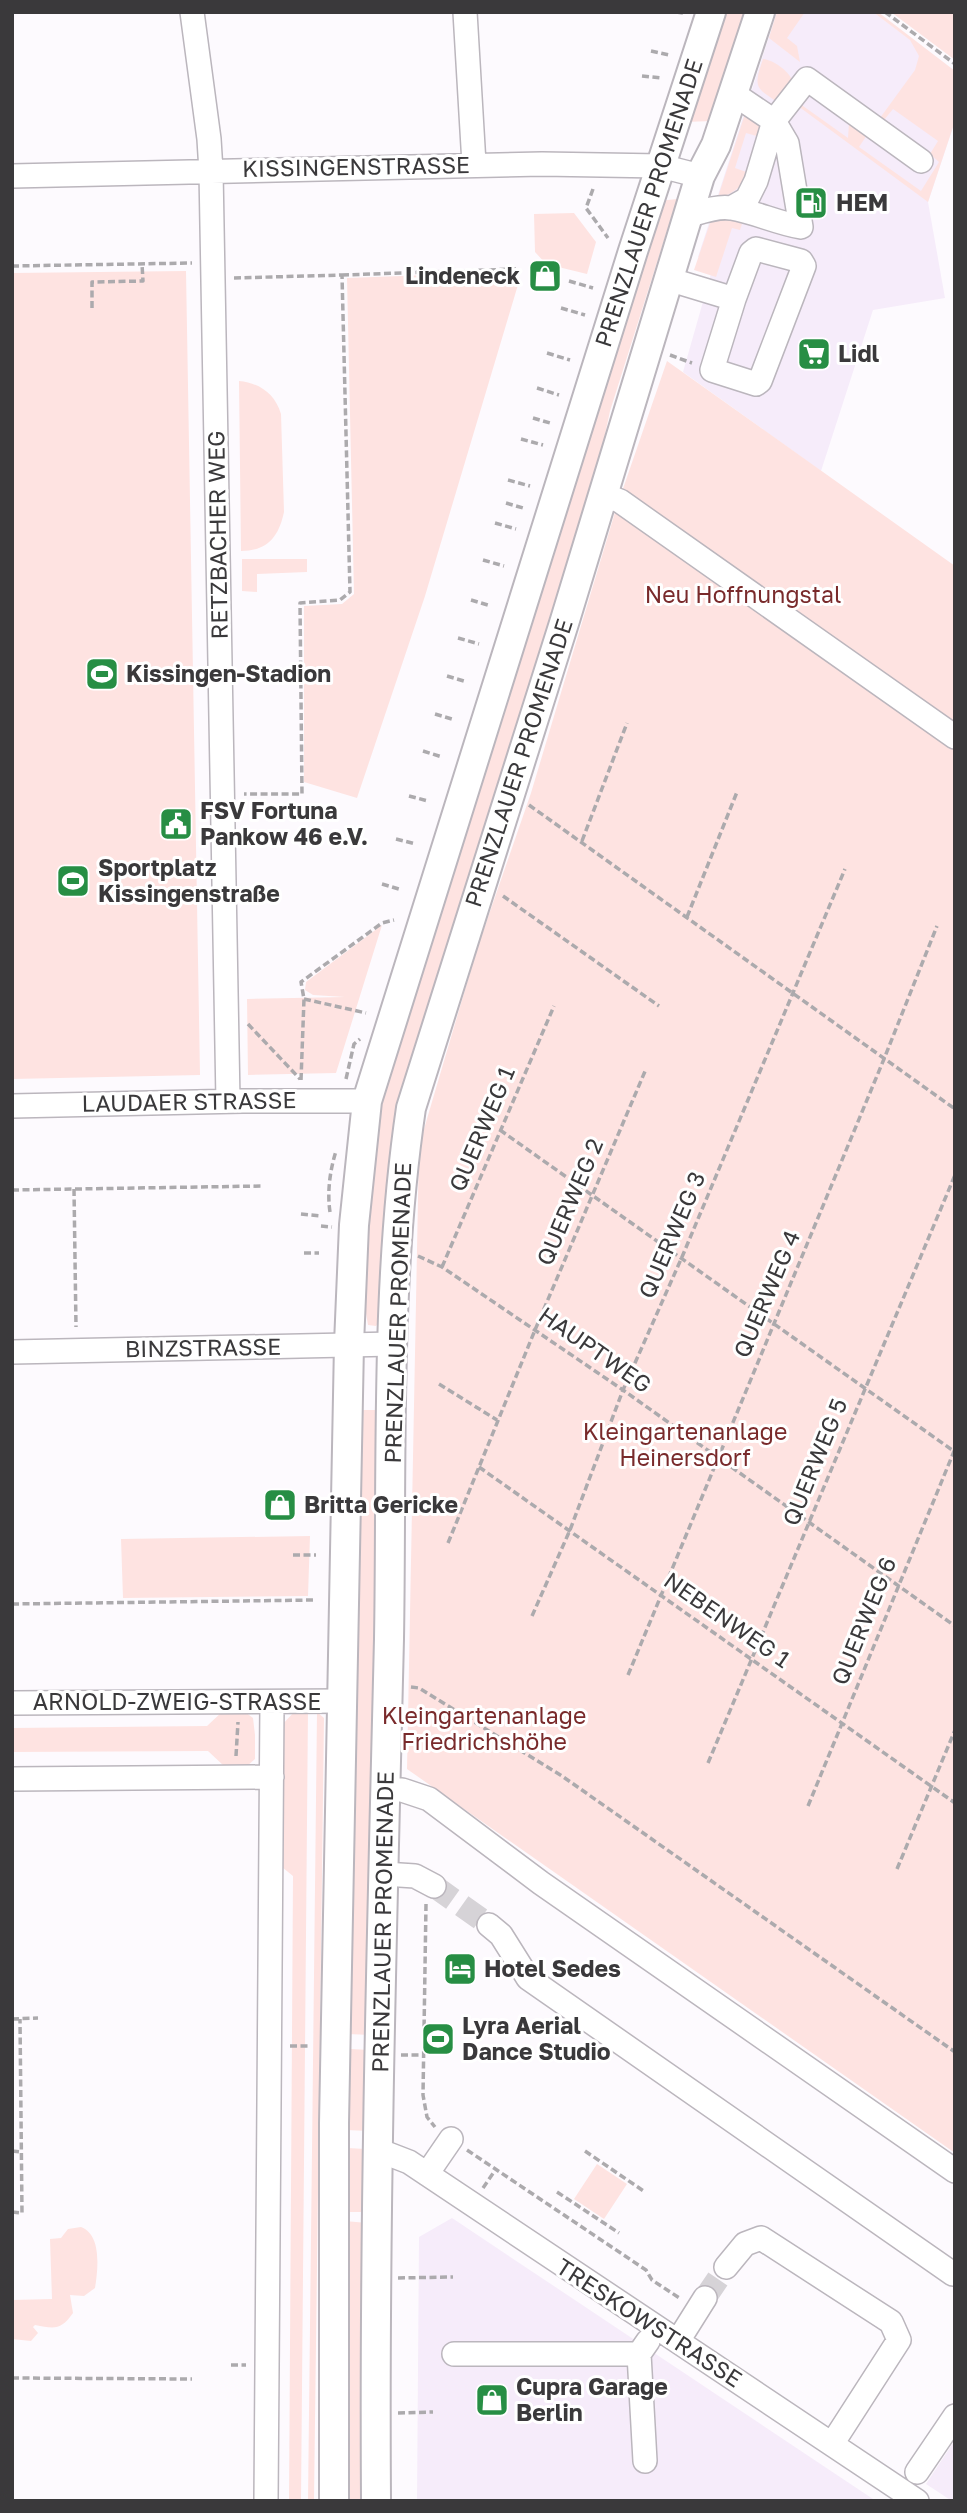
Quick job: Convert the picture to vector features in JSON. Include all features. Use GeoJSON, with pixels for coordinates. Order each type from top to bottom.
{"type":"FeatureCollection","features":[{"type":"Feature","properties":{"kind":"main road","name":"PRENZLAUER PROMENADE"},"geometry":{"type":"LineString","coordinates":[[334,2501],[334,2123],[356,1092],[711,12]]}},
{"type":"Feature","properties":{"kind":"main road","name":"PRENZLAUER PROMENADE"},"geometry":{"type":"LineString","coordinates":[[376,2501],[378,2150],[393,1344],[401,1187],[411,1108],[516,798],[603,494],[687,216],[700,176],[716,145],[760,12]]}},
{"type":"Feature","properties":{"kind":"street","name":"RETZBACHER WEG"},"geometry":{"type":"LineString","coordinates":[[192,12],[211,171],[228,1101]]}},
{"type":"Feature","properties":{"kind":"street"},"geometry":{"type":"LineString","coordinates":[[465,12],[474,164]]}},
{"type":"Feature","properties":{"kind":"street"},"geometry":{"type":"LineString","coordinates":[[731,208],[747,199],[757,181],[774,121],[807,79],[921,161]]}},
{"type":"Feature","properties":{"kind":"street"},"geometry":{"type":"LineString","coordinates":[[687,216],[711,209],[731,208],[801,227],[787,143],[774,121],[734,94]]}},
{"type":"Feature","properties":{"kind":"street","name":"KISSINGENSTRASSE"},"geometry":{"type":"LineString","coordinates":[[12,176],[474,164],[662,166],[700,176]]}},
{"type":"Feature","properties":{"kind":"street"},"geometry":{"type":"LineString","coordinates":[[756,249],[801,261],[804,266],[760,381],[755,384],[712,370],[734,299],[751,253],[756,249]]}},
{"type":"Feature","properties":{"kind":"street"},"geometry":{"type":"LineString","coordinates":[[668,279],[734,299]]}},
{"type":"Feature","properties":{"kind":"street"},"geometry":{"type":"LineString","coordinates":[[603,494],[620,501],[955,737]]}},
{"type":"Feature","properties":{"kind":"street","name":"LAUDAER STRASSE"},"geometry":{"type":"LineString","coordinates":[[12,1106],[228,1101],[356,1092]]}},
{"type":"Feature","properties":{"kind":"street","name":"BINZSTRASSE"},"geometry":{"type":"LineString","coordinates":[[12,1352],[393,1344]]}},
{"type":"Feature","properties":{"kind":"street","name":"ARNOLD-ZWEIG-STRASSE"},"geometry":{"type":"LineString","coordinates":[[12,1703],[343,1702]]}},
{"type":"Feature","properties":{"kind":"street"},"geometry":{"type":"LineString","coordinates":[[266,2501],[272,1703]]}},
{"type":"Feature","properties":{"kind":"street"},"geometry":{"type":"LineString","coordinates":[[12,1779],[272,1777]]}},
{"type":"Feature","properties":{"kind":"street"},"geometry":{"type":"LineString","coordinates":[[386,1790],[402,1790],[429,1799],[541,1883],[955,2171]]}},
{"type":"Feature","properties":{"kind":"street"},"geometry":{"type":"LineString","coordinates":[[384,1874],[415,1876],[430,1884]]}},
{"type":"Feature","properties":{"kind":"street"},"geometry":{"type":"LineString","coordinates":[[489,1925],[501,1935],[528,1978],[953,2274]]}},
{"type":"Feature","properties":{"kind":"street"},"geometry":{"type":"LineString","coordinates":[[427,2174],[451,2139]]}},
{"type":"Feature","properties":{"kind":"street","name":"TRESKOWSTRASSE"},"geometry":{"type":"LineString","coordinates":[[378,2150],[409,2162],[917,2501]]}},
{"type":"Feature","properties":{"kind":"street"},"geometry":{"type":"LineString","coordinates":[[726,2267],[745,2244],[761,2238],[891,2322],[900,2340],[832,2444]]}},
{"type":"Feature","properties":{"kind":"street"},"geometry":{"type":"LineString","coordinates":[[678,2341],[696,2300]]}},
{"type":"Feature","properties":{"kind":"street"},"geometry":{"type":"LineString","coordinates":[[645,2462],[639,2354],[657,2327]]}},
{"type":"Feature","properties":{"kind":"street"},"geometry":{"type":"LineString","coordinates":[[454,2354],[639,2354]]}},
{"type":"Feature","properties":{"kind":"street"},"geometry":{"type":"LineString","coordinates":[[917,2472],[955,2416]]}},
{"type":"Feature","properties":{"kind":"path"},"geometry":{"type":"LineString","coordinates":[[676,12],[683,13]]}},
{"type":"Feature","properties":{"kind":"path"},"geometry":{"type":"LineString","coordinates":[[885,12],[955,64]]}},
{"type":"Feature","properties":{"kind":"path"},"geometry":{"type":"LineString","coordinates":[[651,51],[669,55]]}},
{"type":"Feature","properties":{"kind":"path"},"geometry":{"type":"LineString","coordinates":[[642,76],[661,78]]}},
{"type":"Feature","properties":{"kind":"path"},"geometry":{"type":"LineString","coordinates":[[593,189],[586,208],[608,238]]}},
{"type":"Feature","properties":{"kind":"path"},"geometry":{"type":"LineString","coordinates":[[12,266],[194,263]]}},
{"type":"Feature","properties":{"kind":"path"},"geometry":{"type":"LineString","coordinates":[[92,308],[92,282],[143,281],[142,264]]}},
{"type":"Feature","properties":{"kind":"path"},"geometry":{"type":"LineString","coordinates":[[231,278],[516,269]]}},
{"type":"Feature","properties":{"kind":"path"},"geometry":{"type":"LineString","coordinates":[[238,794],[302,794],[300,603],[340,600],[350,593],[342,275]]}},
{"type":"Feature","properties":{"kind":"path"},"geometry":{"type":"LineString","coordinates":[[569,281],[593,288]]}},
{"type":"Feature","properties":{"kind":"path"},"geometry":{"type":"LineString","coordinates":[[561,308],[585,315]]}},
{"type":"Feature","properties":{"kind":"path"},"geometry":{"type":"LineString","coordinates":[[548,354],[570,360]]}},
{"type":"Feature","properties":{"kind":"path"},"geometry":{"type":"LineString","coordinates":[[537,388],[559,395]]}},
{"type":"Feature","properties":{"kind":"path"},"geometry":{"type":"LineString","coordinates":[[533,418],[550,423]]}},
{"type":"Feature","properties":{"kind":"path"},"geometry":{"type":"LineString","coordinates":[[521,439],[543,445]]}},
{"type":"Feature","properties":{"kind":"path"},"geometry":{"type":"LineString","coordinates":[[508,480],[530,486]]}},
{"type":"Feature","properties":{"kind":"path"},"geometry":{"type":"LineString","coordinates":[[506,503],[523,508]]}},
{"type":"Feature","properties":{"kind":"path"},"geometry":{"type":"LineString","coordinates":[[495,523],[516,529]]}},
{"type":"Feature","properties":{"kind":"path"},"geometry":{"type":"LineString","coordinates":[[483,560],[504,566]]}},
{"type":"Feature","properties":{"kind":"path"},"geometry":{"type":"LineString","coordinates":[[471,600],[491,606]]}},
{"type":"Feature","properties":{"kind":"path"},"geometry":{"type":"LineString","coordinates":[[458,638],[479,644]]}},
{"type":"Feature","properties":{"kind":"path"},"geometry":{"type":"LineString","coordinates":[[447,676],[467,682]]}},
{"type":"Feature","properties":{"kind":"path"},"geometry":{"type":"LineString","coordinates":[[435,714],[455,720]]}},
{"type":"Feature","properties":{"kind":"path"},"geometry":{"type":"LineString","coordinates":[[582,842],[628,723]]}},
{"type":"Feature","properties":{"kind":"path"},"geometry":{"type":"LineString","coordinates":[[423,751],[442,758]]}},
{"type":"Feature","properties":{"kind":"path"},"geometry":{"type":"LineString","coordinates":[[687,917],[737,792]]}},
{"type":"Feature","properties":{"kind":"path"},"geometry":{"type":"LineString","coordinates":[[410,796],[429,801]]}},
{"type":"Feature","properties":{"kind":"path"},"geometry":{"type":"LineString","coordinates":[[516,798],[582,842],[955,1109]]}},
{"type":"Feature","properties":{"kind":"path"},"geometry":{"type":"LineString","coordinates":[[396,839],[416,844]]}},
{"type":"Feature","properties":{"kind":"path","name":"QUERWEG 3"},"geometry":{"type":"LineString","coordinates":[[532,1616],[570,1530],[623,1390],[682,1257],[845,869]]}},
{"type":"Feature","properties":{"kind":"path"},"geometry":{"type":"LineString","coordinates":[[382,884],[402,890]]}},
{"type":"Feature","properties":{"kind":"path"},"geometry":{"type":"LineString","coordinates":[[502,895],[659,1006]]}},
{"type":"Feature","properties":{"kind":"path"},"geometry":{"type":"LineString","coordinates":[[241,1017],[301,1082],[304,999],[301,982],[382,923],[394,920]]}},
{"type":"Feature","properties":{"kind":"path","name":"QUERWEG 4"},"geometry":{"type":"LineString","coordinates":[[628,1675],[937,926]]}},
{"type":"Feature","properties":{"kind":"path"},"geometry":{"type":"LineString","coordinates":[[304,999],[366,1013]]}},
{"type":"Feature","properties":{"kind":"path","name":"QUERWEG 1"},"geometry":{"type":"LineString","coordinates":[[442,1267],[554,1006]]}},
{"type":"Feature","properties":{"kind":"path"},"geometry":{"type":"LineString","coordinates":[[356,1092],[354,1044],[360,1039]]}},
{"type":"Feature","properties":{"kind":"path","name":"QUERWEG 2"},"geometry":{"type":"LineString","coordinates":[[448,1543],[646,1069]]}},
{"type":"Feature","properties":{"kind":"path"},"geometry":{"type":"LineString","coordinates":[[500,1130],[954,1451]]}},
{"type":"Feature","properties":{"kind":"path","name":"QUERWEG 5"},"geometry":{"type":"LineString","coordinates":[[708,1763],[955,1175]]}},
{"type":"Feature","properties":{"kind":"path"},"geometry":{"type":"LineString","coordinates":[[12,1190],[262,1186]]}},
{"type":"Feature","properties":{"kind":"path"},"geometry":{"type":"LineString","coordinates":[[74,1189],[76,1327]]}},
{"type":"Feature","properties":{"kind":"path"},"geometry":{"type":"LineString","coordinates":[[300,1214],[321,1216]]}},
{"type":"Feature","properties":{"kind":"path"},"geometry":{"type":"LineString","coordinates":[[303,1253],[319,1253]]}},
{"type":"Feature","properties":{"kind":"path","name":"HAUPTWEG"},"geometry":{"type":"LineString","coordinates":[[416,1256],[442,1267],[623,1390],[955,1626]]}},
{"type":"Feature","properties":{"kind":"path"},"geometry":{"type":"LineString","coordinates":[[439,1384],[498,1420]]}},
{"type":"Feature","properties":{"kind":"path","name":"QUERWEG 6"},"geometry":{"type":"LineString","coordinates":[[808,1806],[954,1451]]}},
{"type":"Feature","properties":{"kind":"path","name":"NEBENWEG 1"},"geometry":{"type":"LineString","coordinates":[[479,1466],[955,1803]]}},
{"type":"Feature","properties":{"kind":"path"},"geometry":{"type":"LineString","coordinates":[[293,1555],[316,1555]]}},
{"type":"Feature","properties":{"kind":"path"},"geometry":{"type":"LineString","coordinates":[[12,1604],[315,1600]]}},
{"type":"Feature","properties":{"kind":"path"},"geometry":{"type":"LineString","coordinates":[[405,1686],[419,1688],[562,1776],[955,2052]]}},
{"type":"Feature","properties":{"kind":"path"},"geometry":{"type":"LineString","coordinates":[[236,1766],[238,1711]]}},
{"type":"Feature","properties":{"kind":"path"},"geometry":{"type":"LineString","coordinates":[[897,1869],[955,1730]]}},
{"type":"Feature","properties":{"kind":"path"},"geometry":{"type":"LineString","coordinates":[[430,1884],[423,2055],[423,2095],[427,2117],[451,2139],[646,2270],[652,2280],[696,2300]]}},
{"type":"Feature","properties":{"kind":"path"},"geometry":{"type":"LineString","coordinates":[[12,2019],[38,2018]]}},
{"type":"Feature","properties":{"kind":"path"},"geometry":{"type":"LineString","coordinates":[[12,2212],[22,2213],[20,2019]]}},
{"type":"Feature","properties":{"kind":"path"},"geometry":{"type":"LineString","coordinates":[[293,2046],[309,2046]]}},
{"type":"Feature","properties":{"kind":"path"},"geometry":{"type":"LineString","coordinates":[[404,2055],[423,2055]]}},
{"type":"Feature","properties":{"kind":"path"},"geometry":{"type":"LineString","coordinates":[[12,2151],[21,2152]]}},
{"type":"Feature","properties":{"kind":"path"},"geometry":{"type":"LineString","coordinates":[[584,2151],[645,2192]]}},
{"type":"Feature","properties":{"kind":"path"},"geometry":{"type":"LineString","coordinates":[[482,2190],[496,2169]]}},
{"type":"Feature","properties":{"kind":"path"},"geometry":{"type":"LineString","coordinates":[[556,2192],[619,2233]]}},
{"type":"Feature","properties":{"kind":"path"},"geometry":{"type":"LineString","coordinates":[[396,2278],[453,2277]]}},
{"type":"Feature","properties":{"kind":"path"},"geometry":{"type":"LineString","coordinates":[[12,2378],[192,2378]]}},
{"type":"Feature","properties":{"kind":"path"},"geometry":{"type":"LineString","coordinates":[[396,2413],[433,2412]]}},
{"type":"Feature","properties":{"kind":"shaded area"},"geometry":{"type":"Polygon","coordinates":[[[777,12],[873,12],[955,73],[955,121],[928,202],[945,298],[873,310],[821,471],[683,372],[714,263],[698,257],[777,12]]]}},
{"type":"Feature","properties":{"kind":"shaded area"},"geometry":{"type":"Polygon","coordinates":[[[452,2218],[876,2501],[417,2501],[419,2237],[452,2218]]]}},
{"type":"Feature","properties":{"kind":"shaded area"},"geometry":{"type":"Polygon","coordinates":[[[955,2440],[955,2501],[952,2501],[926,2484],[955,2440]]]}},
{"type":"Feature","properties":{"kind":"green space"},"geometry":{"type":"Polygon","coordinates":[[[720,12],[747,12],[712,121],[685,122],[720,12]]]}},
{"type":"Feature","properties":{"kind":"green space"},"geometry":{"type":"Polygon","coordinates":[[[777,12],[805,12],[787,38],[797,46],[800,62],[769,38],[777,12]]]}},
{"type":"Feature","properties":{"kind":"green space"},"geometry":{"type":"Polygon","coordinates":[[[873,12],[878,12],[955,71],[955,121],[928,202],[798,106],[801,87],[803,106],[848,138],[849,123],[867,135],[859,147],[921,191],[939,162],[930,154],[938,141],[893,109],[884,120],[880,118],[915,70],[919,56],[910,40],[873,12]]]}},
{"type":"Feature","properties":{"kind":"green space"},"geometry":{"type":"Polygon","coordinates":[[[891,12],[955,12],[955,60],[891,12]]]}},
{"type":"Feature","properties":{"kind":"green space"},"geometry":{"type":"Polygon","coordinates":[[[763,59],[780,66],[792,80],[783,106],[759,87],[758,77],[763,59]]]}},
{"type":"Feature","properties":{"kind":"green space"},"geometry":{"type":"Polygon","coordinates":[[[745,114],[764,127],[760,137],[746,133],[735,168],[749,173],[747,177],[732,192],[718,197],[745,114]]]}},
{"type":"Feature","properties":{"kind":"green space"},"geometry":{"type":"Polygon","coordinates":[[[677,199],[610,411],[600,458],[404,1104],[381,1319],[376,1326],[368,1325],[363,1296],[362,1256],[379,1092],[659,201],[677,199]]]}},
{"type":"Feature","properties":{"kind":"green space"},"geometry":{"type":"Polygon","coordinates":[[[574,213],[596,242],[587,274],[546,264],[535,252],[534,214],[574,213]]]}},
{"type":"Feature","properties":{"kind":"green space"},"geometry":{"type":"Polygon","coordinates":[[[731,219],[742,224],[740,230],[732,228],[716,277],[694,270],[711,220],[731,219]]]}},
{"type":"Feature","properties":{"kind":"green space","name":"Kissingen-Stadion"},"geometry":{"type":"Polygon","coordinates":[[[186,271],[200,1075],[12,1079],[12,273],[186,271]]]}},
{"type":"Feature","properties":{"kind":"green space"},"geometry":{"type":"Polygon","coordinates":[[[512,272],[520,278],[425,596],[357,798],[304,782],[304,606],[342,604],[354,594],[347,278],[512,272]]]}},
{"type":"Feature","properties":{"kind":"green space","name":"Kleingartenanlage Heinersdorf"},"geometry":{"type":"Polygon","coordinates":[[[667,361],[955,566],[955,2153],[407,1769],[419,1146],[477,949],[531,793],[616,509],[667,361]]]}},
{"type":"Feature","properties":{"kind":"green space"},"geometry":{"type":"Polygon","coordinates":[[[239,381],[254,384],[266,391],[281,414],[284,512],[279,528],[271,540],[258,548],[241,551],[239,381]]]}},
{"type":"Feature","properties":{"kind":"green space"},"geometry":{"type":"Polygon","coordinates":[[[242,559],[307,559],[307,572],[257,574],[257,592],[242,591],[242,559]]]}},
{"type":"Feature","properties":{"kind":"green space"},"geometry":{"type":"Polygon","coordinates":[[[382,925],[336,1073],[248,1075],[247,999],[345,997],[313,995],[305,990],[306,982],[382,925]]]}},
{"type":"Feature","properties":{"kind":"green space"},"geometry":{"type":"Polygon","coordinates":[[[357,1410],[383,1410],[371,2035],[348,2034],[357,1410]]]}},
{"type":"Feature","properties":{"kind":"green space"},"geometry":{"type":"Polygon","coordinates":[[[310,1536],[308,1596],[123,1598],[121,1539],[310,1536]]]}},
{"type":"Feature","properties":{"kind":"green space"},"geometry":{"type":"Polygon","coordinates":[[[308,1709],[301,2501],[289,2501],[293,1876],[277,1863],[280,1727],[295,1711],[308,1709]]]}},
{"type":"Feature","properties":{"kind":"green space"},"geometry":{"type":"Polygon","coordinates":[[[223,1711],[245,1712],[253,1718],[255,1759],[247,1766],[224,1766],[208,1751],[12,1752],[12,1728],[207,1726],[223,1711]]]}},
{"type":"Feature","properties":{"kind":"green space"},"geometry":{"type":"Polygon","coordinates":[[[317,1712],[324,1718],[314,2501],[308,2501],[317,1712]]]}},
{"type":"Feature","properties":{"kind":"green space"},"geometry":{"type":"Polygon","coordinates":[[[351,2049],[369,2050],[368,2131],[347,2130],[351,2049]]]}},
{"type":"Feature","properties":{"kind":"green space"},"geometry":{"type":"Polygon","coordinates":[[[348,2148],[365,2149],[364,2212],[347,2212],[348,2148]]]}},
{"type":"Feature","properties":{"kind":"green space"},"geometry":{"type":"Polygon","coordinates":[[[597,2164],[627,2184],[604,2219],[574,2199],[597,2164]]]}},
{"type":"Feature","properties":{"kind":"green space"},"geometry":{"type":"Polygon","coordinates":[[[345,2221],[367,2223],[366,2501],[348,2501],[345,2221]]]}},
{"type":"Feature","properties":{"kind":"green space"},"geometry":{"type":"Polygon","coordinates":[[[81,2227],[92,2237],[97,2253],[95,2288],[84,2296],[70,2295],[73,2313],[65,2323],[53,2327],[35,2325],[33,2327],[38,2333],[31,2341],[12,2339],[12,2300],[52,2299],[50,2239],[61,2238],[68,2229],[81,2227]]]}},
{"type":"Feature","properties":{"kind":"tunnel"},"geometry":{"type":"LineString","coordinates":[[434,1886],[489,1925]]}},
{"type":"Feature","properties":{"kind":"tunnel"},"geometry":{"type":"LineString","coordinates":[[705,2298],[726,2267]]}},
{"type":"Feature","properties":{"kind":"place","name":"HEM"},"geometry":{"type":"Point","coordinates":[811,203]}},
{"type":"Feature","properties":{"kind":"place","name":"Lindeneck"},"geometry":{"type":"Point","coordinates":[545,276]}},
{"type":"Feature","properties":{"kind":"place","name":"Lidl"},"geometry":{"type":"Point","coordinates":[814,354]}},
{"type":"Feature","properties":{"kind":"place","name":"Kissingen-Stadion"},"geometry":{"type":"Point","coordinates":[102,674]}},
{"type":"Feature","properties":{"kind":"place","name":"FSV Fortuna Pankow 46 e.V."},"geometry":{"type":"Point","coordinates":[176,824]}},
{"type":"Feature","properties":{"kind":"place","name":"Sportplatz Kissingenstraße"},"geometry":{"type":"Point","coordinates":[73,881]}},
{"type":"Feature","properties":{"kind":"place","name":"Britta Gericke"},"geometry":{"type":"Point","coordinates":[280,1505]}},
{"type":"Feature","properties":{"kind":"place","name":"Hotel Sedes"},"geometry":{"type":"Point","coordinates":[460,1969]}},
{"type":"Feature","properties":{"kind":"place","name":"Lyra Aerial Dance Studio"},"geometry":{"type":"Point","coordinates":[438,2039]}},
{"type":"Feature","properties":{"kind":"place","name":"Cupra Garage Berlin"},"geometry":{"type":"Point","coordinates":[492,2400]}},
{"type":"Feature","properties":{"kind":"park label","name":"Neu Hoffnungstal"},"geometry":{"type":"Point","coordinates":[743,595]}},
{"type":"Feature","properties":{"kind":"park label","name":"Kleingartenanlage Friedrichshöhe"},"geometry":{"type":"Point","coordinates":[484,1729]}}]}
